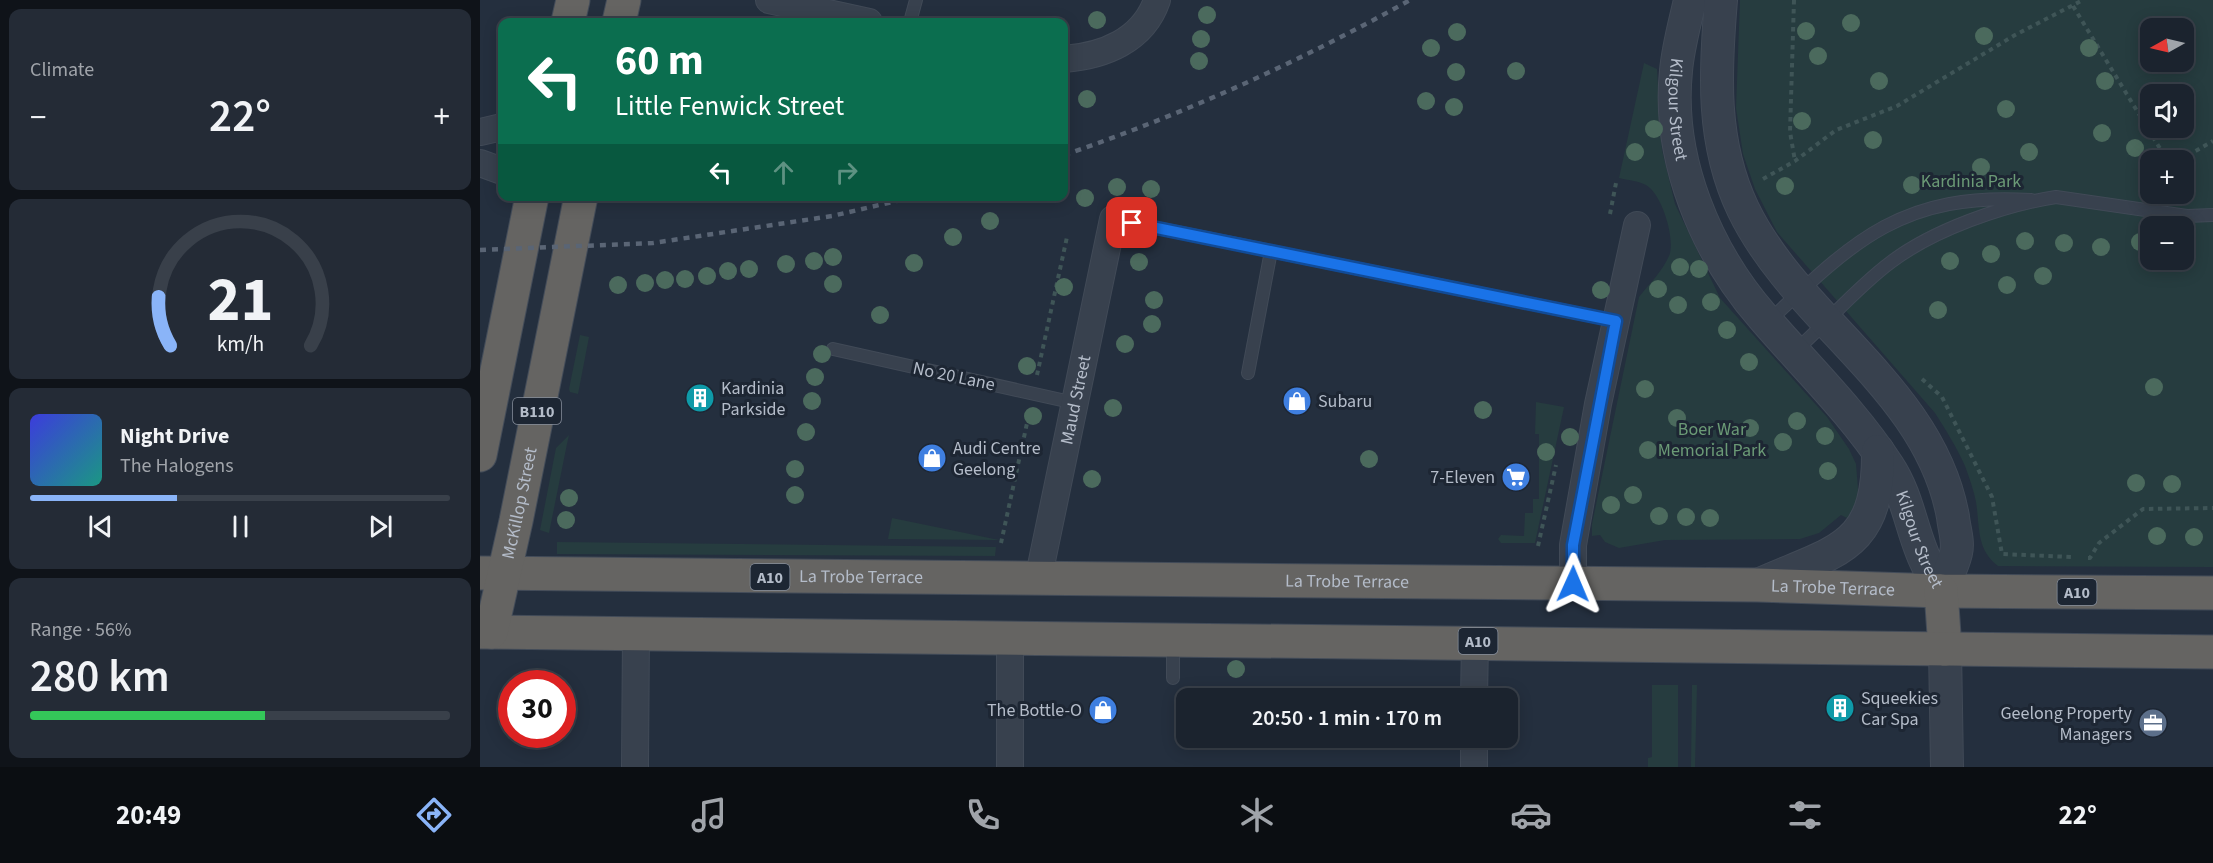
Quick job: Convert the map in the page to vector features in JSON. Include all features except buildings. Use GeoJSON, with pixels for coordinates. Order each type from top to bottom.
{"type":"FeatureCollection","features":[{"type":"Feature","properties":{"kind":"highway"},"geometry":{"type":"LineString","coordinates":[[569,18],[573,0]]}},
{"type":"Feature","properties":{"kind":"highway"},"geometry":{"type":"LineString","coordinates":[[598,18],[602,0]]}},
{"type":"Feature","properties":{"kind":"highway"},"geometry":{"type":"LineString","coordinates":[[620,18],[624,0]]}},
{"type":"Feature","properties":{"kind":"highway","name":"B110"},"geometry":{"type":"LineString","coordinates":[[480,455],[483,422],[531,201]]}},
{"type":"Feature","properties":{"kind":"highway","name":"McKillop Street"},"geometry":{"type":"LineString","coordinates":[[485,632],[491,574],[516,521],[580,201]]}},
{"type":"Feature","properties":{"kind":"highway","name":"La Trobe Terrace"},"geometry":{"type":"LineString","coordinates":[[491,574],[1758,585],[1941,591],[2213,593]]}},
{"type":"Feature","properties":{"kind":"highway"},"geometry":{"type":"LineString","coordinates":[[1941,591],[1945,649]]}},
{"type":"Feature","properties":{"kind":"highway","name":"A10"},"geometry":{"type":"LineString","coordinates":[[485,632],[636,632],[1010,639],[1475,641],[2213,652]]}},
{"type":"Feature","properties":{"kind":"street"},"geometry":{"type":"LineString","coordinates":[[769,0],[851,18]]}},
{"type":"Feature","properties":{"kind":"street"},"geometry":{"type":"LineString","coordinates":[[1068,58],[1099,53],[1128,39],[1144,24],[1157,0]]}},
{"type":"Feature","properties":{"kind":"street","name":"Kilgour Street"},"geometry":{"type":"LineString","coordinates":[[1690,0],[1676,72],[1676,122],[1680,148],[1692,192],[1713,244],[1736,282],[1878,451],[1906,499],[1920,550],[1941,591]]}},
{"type":"Feature","properties":{"kind":"street","name":"Kilgour Street"},"geometry":{"type":"LineString","coordinates":[[1720,0],[1716,92],[1718,127],[1727,167],[1752,227],[1800,291],[1888,389],[1913,426],[1936,468],[1952,512],[1957,542],[1957,552],[1941,591]]}},
{"type":"Feature","properties":{"kind":"street"},"geometry":{"type":"LineString","coordinates":[[480,132],[498,128]]}},
{"type":"Feature","properties":{"kind":"street"},"geometry":{"type":"LineString","coordinates":[[480,163],[498,170]]}},
{"type":"Feature","properties":{"kind":"street","name":"Maud Street"},"geometry":{"type":"LineString","coordinates":[[1038,580],[1113,219]]}},
{"type":"Feature","properties":{"kind":"street"},"geometry":{"type":"LineString","coordinates":[[1573,584],[1573,545],[1637,225]]}},
{"type":"Feature","properties":{"kind":"street"},"geometry":{"type":"LineString","coordinates":[[1758,585],[1834,551],[1855,538],[1865,523],[1874,501],[1878,451]]}},
{"type":"Feature","properties":{"kind":"street"},"geometry":{"type":"LineString","coordinates":[[635,767],[636,632]]}},
{"type":"Feature","properties":{"kind":"street"},"geometry":{"type":"LineString","coordinates":[[1010,639],[1010,767]]}},
{"type":"Feature","properties":{"kind":"street"},"geometry":{"type":"LineString","coordinates":[[1474,688],[1475,641]]}},
{"type":"Feature","properties":{"kind":"street"},"geometry":{"type":"LineString","coordinates":[[1945,649],[1947,767]]}},
{"type":"Feature","properties":{"kind":"street"},"geometry":{"type":"LineString","coordinates":[[1474,748],[1474,767]]}},
{"type":"Feature","properties":{"kind":"lane"},"geometry":{"type":"LineString","coordinates":[[911,18],[916,0]]}},
{"type":"Feature","properties":{"kind":"lane"},"geometry":{"type":"LineString","coordinates":[[1768,322],[1823,269],[1865,236],[1918,213],[1973,199],[2038,201],[2065,198],[2187,216],[2213,215]]}},
{"type":"Feature","properties":{"kind":"lane"},"geometry":{"type":"LineString","coordinates":[[1794,352],[1875,275],[1909,249],[1953,227],[2038,201]]}},
{"type":"Feature","properties":{"kind":"lane"},"geometry":{"type":"LineString","coordinates":[[1113,219],[1616,321]]}},
{"type":"Feature","properties":{"kind":"lane"},"geometry":{"type":"LineString","coordinates":[[1248,373],[1271,250]]}},
{"type":"Feature","properties":{"kind":"lane","name":"No 20 Lane"},"geometry":{"type":"LineString","coordinates":[[833,349],[1075,403]]}},
{"type":"Feature","properties":{"kind":"lane"},"geometry":{"type":"LineString","coordinates":[[1173,640],[1173,678]]}},
{"type":"Feature","properties":{"kind":"path"},"geometry":{"type":"LineString","coordinates":[[1794,0],[1790,132],[1795,161]]}},
{"type":"Feature","properties":{"kind":"path"},"geometry":{"type":"LineString","coordinates":[[1941,80],[2015,35],[2084,0]]}},
{"type":"Feature","properties":{"kind":"path"},"geometry":{"type":"LineString","coordinates":[[2073,6],[2161,150]]}},
{"type":"Feature","properties":{"kind":"path"},"geometry":{"type":"LineString","coordinates":[[2194,152],[2213,141]]}},
{"type":"Feature","properties":{"kind":"path"},"geometry":{"type":"LineString","coordinates":[[2002,554],[2090,558],[2099,543],[2143,509],[2213,508]]}},
{"type":"Feature","properties":{"kind":"green space","name":"Kardinia Park"},"geometry":{"type":"Polygon","coordinates":[[[1740,0],[2213,0],[2213,567],[1998,566],[1982,545],[1975,498],[1965,466],[1935,413],[1777,232],[1755,189],[1743,154],[1736,108],[1740,0]]]}},
{"type":"Feature","properties":{"kind":"green space","name":"Boer War Memorial Park"},"geometry":{"type":"Polygon","coordinates":[[[1644,63],[1657,69],[1662,150],[1675,204],[1720,298],[1827,417],[1849,449],[1856,464],[1857,504],[1849,519],[1841,515],[1819,533],[1800,539],[1665,540],[1619,548],[1605,542],[1600,535],[1592,536],[1592,524],[1639,297],[1663,267],[1671,249],[1666,218],[1652,190],[1646,185],[1619,178],[1644,63]]]}},
{"type":"Feature","properties":{"kind":"green space"},"geometry":{"type":"Polygon","coordinates":[[[580,335],[589,337],[578,394],[570,392],[569,389],[580,335]]]}},
{"type":"Feature","properties":{"kind":"green space"},"geometry":{"type":"Polygon","coordinates":[[[1536,402],[1564,407],[1535,543],[1501,543],[1498,539],[1501,535],[1524,536],[1525,513],[1533,513],[1533,499],[1539,499],[1539,434],[1535,434],[1536,402]]]}},
{"type":"Feature","properties":{"kind":"green space"},"geometry":{"type":"Polygon","coordinates":[[[569,435],[549,533],[540,530],[556,448],[569,435]]]}},
{"type":"Feature","properties":{"kind":"green space"},"geometry":{"type":"Polygon","coordinates":[[[892,518],[999,540],[888,539],[892,518]]]}},
{"type":"Feature","properties":{"kind":"green space"},"geometry":{"type":"Polygon","coordinates":[[[557,542],[996,547],[995,556],[557,554],[557,542]]]}},
{"type":"Feature","properties":{"kind":"green space"},"geometry":{"type":"Polygon","coordinates":[[[1652,685],[1678,685],[1678,767],[1648,767],[1648,758],[1652,757],[1652,685]]]}},
{"type":"Feature","properties":{"kind":"green space"},"geometry":{"type":"Polygon","coordinates":[[[1692,685],[1697,685],[1695,767],[1691,767],[1692,685]]]}},
{"type":"Feature","properties":{"kind":"railway"},"geometry":{"type":"LineString","coordinates":[[1068,154],[1153,122],[1240,85],[1326,45],[1410,0]]}},
{"type":"Feature","properties":{"kind":"railway"},"geometry":{"type":"LineString","coordinates":[[480,250],[653,243],[832,216],[896,201]]}},
{"type":"Feature","properties":{"kind":"place","name":"Kardinia Parkside"},"geometry":{"type":"Point","coordinates":[700,398]}},
{"type":"Feature","properties":{"kind":"place","name":"Subaru"},"geometry":{"type":"Point","coordinates":[1297,401]}},
{"type":"Feature","properties":{"kind":"place","name":"Audi Centre Geelong"},"geometry":{"type":"Point","coordinates":[932,458]}},
{"type":"Feature","properties":{"kind":"place","name":"7-Eleven"},"geometry":{"type":"Point","coordinates":[1516,477]}},
{"type":"Feature","properties":{"kind":"place","name":"Squeekies Car Spa"},"geometry":{"type":"Point","coordinates":[1840,708]}},
{"type":"Feature","properties":{"kind":"place","name":"The Bottle-O"},"geometry":{"type":"Point","coordinates":[1103,710]}},
{"type":"Feature","properties":{"kind":"place","name":"Geelong Property Managers"},"geometry":{"type":"Point","coordinates":[2153,723]}},
{"type":"Feature","properties":{"kind":"route"},"geometry":{"type":"LineString","coordinates":[[1132,223],[1616,321],[1598,404],[1573,545],[1573,584]]}}]}
